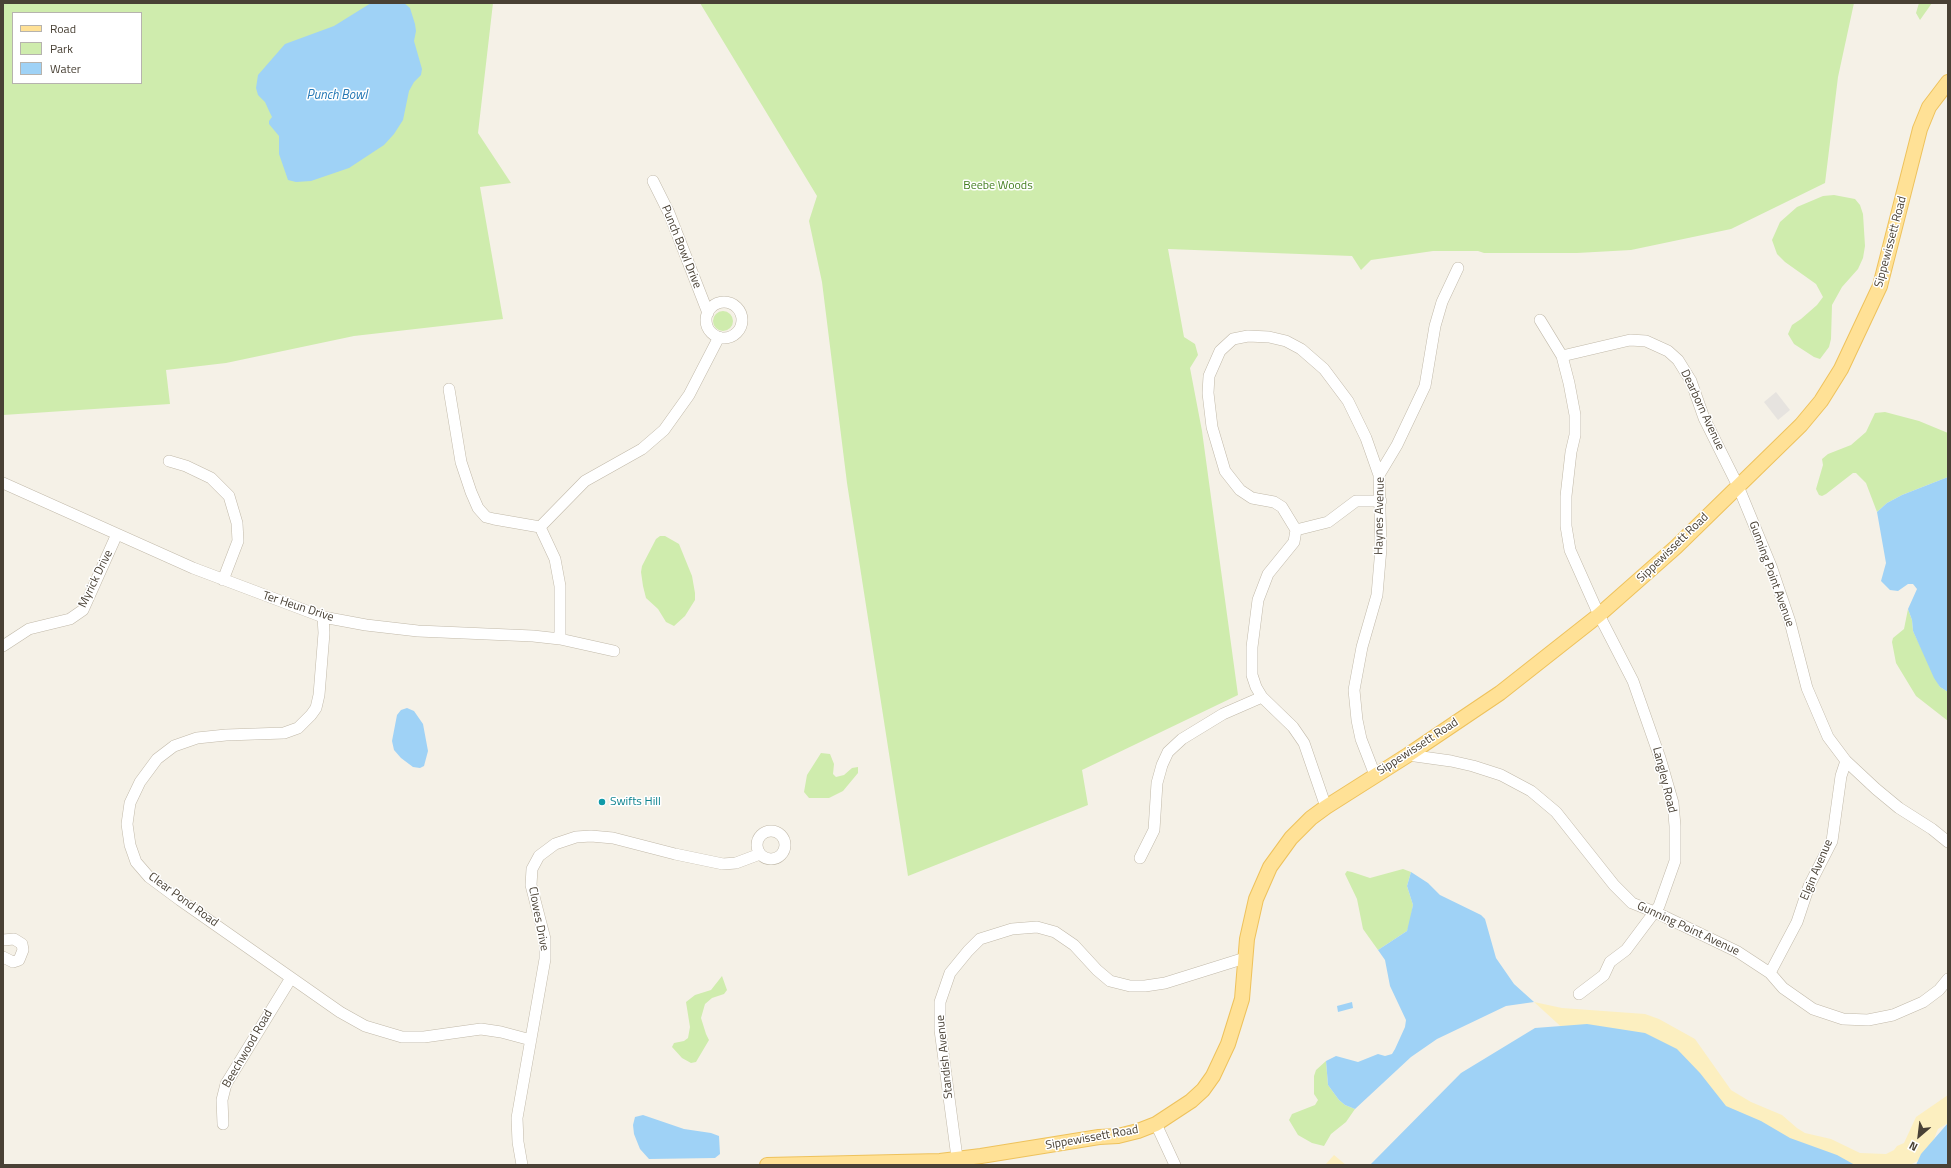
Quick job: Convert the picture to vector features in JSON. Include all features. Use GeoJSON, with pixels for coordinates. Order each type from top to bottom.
{"type":"FeatureCollection","features":[{"type":"Feature","properties":{"kind":"main road","name":"Sippewissett Road"},"geometry":{"type":"LineString","coordinates":[[767,1165],[958,1162],[1118,1136],[1138,1131],[1156,1124],[1177,1111],[1203,1090],[1222,1060],[1238,1015],[1242,998],[1245,958],[1252,912],[1260,887],[1267,873],[1296,832],[1326,806],[1408,755],[1518,680],[1599,615],[1642,579],[1810,415],[1821,401],[1841,369],[1875,300],[1885,271],[1920,129],[1929,107],[1948,82]]}},
{"type":"Feature","properties":{"kind":"street","name":"Punch Bowl Drive"},"geometry":{"type":"LineString","coordinates":[[653,181],[669,213],[708,313],[707,325],[709,330],[719,337]]}},
{"type":"Feature","properties":{"kind":"street","name":"Haynes Avenue"},"geometry":{"type":"LineString","coordinates":[[1375,775],[1361,739],[1357,720],[1354,690],[1362,647],[1377,596],[1381,548],[1381,501],[1379,474],[1397,445],[1425,386],[1435,326],[1442,302],[1458,268]]}},
{"type":"Feature","properties":{"kind":"street"},"geometry":{"type":"LineString","coordinates":[[540,527],[585,481],[642,449],[664,430],[689,396],[719,337],[730,337],[735,334],[741,324],[740,313],[733,305],[722,303],[716,304],[708,313]]}},
{"type":"Feature","properties":{"kind":"street"},"geometry":{"type":"LineString","coordinates":[[1540,320],[1562,356],[1570,383],[1575,415],[1575,435],[1571,452],[1566,496],[1566,526],[1570,550],[1599,615]]}},
{"type":"Feature","properties":{"kind":"street"},"geometry":{"type":"LineString","coordinates":[[1326,806],[1304,743],[1293,728],[1262,697],[1256,687],[1252,675],[1252,647],[1258,600],[1268,574],[1294,542],[1296,530],[1282,507],[1274,502],[1252,498],[1240,490],[1225,470],[1212,427],[1208,393],[1209,376],[1220,351],[1233,339],[1248,336],[1269,337],[1286,341],[1301,349],[1324,369],[1348,401],[1366,438],[1379,474]]}},
{"type":"Feature","properties":{"kind":"street","name":"Dearborn Avenue"},"geometry":{"type":"LineString","coordinates":[[1562,356],[1630,340],[1646,341],[1668,351],[1678,360],[1690,381],[1704,418],[1738,486]]}},
{"type":"Feature","properties":{"kind":"street"},"geometry":{"type":"LineString","coordinates":[[449,389],[461,462],[478,508],[486,517],[540,527]]}},
{"type":"Feature","properties":{"kind":"street"},"geometry":{"type":"LineString","coordinates":[[169,461],[186,466],[211,478],[229,496],[237,523],[238,541],[223,580]]}},
{"type":"Feature","properties":{"kind":"street","name":"Ter Heun Drive"},"geometry":{"type":"LineString","coordinates":[[3,483],[223,580],[323,617],[366,625],[418,631],[489,633],[560,639],[614,651]]}},
{"type":"Feature","properties":{"kind":"street","name":"Gunning Point Avenue"},"geometry":{"type":"LineString","coordinates":[[1738,486],[1780,590],[1807,688],[1828,737],[1846,761],[1891,802],[1938,833],[1948,842]]}},
{"type":"Feature","properties":{"kind":"street"},"geometry":{"type":"LineString","coordinates":[[1296,530],[1328,522],[1356,501],[1381,501]]}},
{"type":"Feature","properties":{"kind":"street"},"geometry":{"type":"LineString","coordinates":[[540,527],[555,559],[560,586],[560,639]]}},
{"type":"Feature","properties":{"kind":"street","name":"Myrick Drive"},"geometry":{"type":"LineString","coordinates":[[3,646],[29,629],[70,619],[83,610],[117,534]]}},
{"type":"Feature","properties":{"kind":"street","name":"Langley Road"},"geometry":{"type":"LineString","coordinates":[[1579,994],[1604,975],[1610,962],[1626,950],[1659,906],[1675,861],[1673,803],[1660,758],[1633,681],[1599,615]]}},
{"type":"Feature","properties":{"kind":"street","name":"Clear Pond Road"},"geometry":{"type":"LineString","coordinates":[[323,617],[324,633],[319,695],[316,708],[311,715],[298,728],[284,733],[226,735],[197,738],[174,746],[157,759],[140,782],[130,803],[127,824],[130,845],[136,862],[149,877],[354,1021],[387,1034],[416,1037],[481,1029],[501,1032],[531,1040]]}},
{"type":"Feature","properties":{"kind":"street"},"geometry":{"type":"LineString","coordinates":[[1140,858],[1154,830],[1157,783],[1162,764],[1168,752],[1182,739],[1224,714],[1262,697]]}},
{"type":"Feature","properties":{"kind":"street","name":"Gunning Point Avenue"},"geometry":{"type":"LineString","coordinates":[[1427,742],[1438,756],[1501,775],[1531,791],[1556,812],[1614,885],[1632,903],[1654,911],[1738,952],[1770,973],[1783,988],[1813,1009],[1843,1019],[1868,1020],[1893,1015],[1924,1002],[1939,990],[1948,979]]}},
{"type":"Feature","properties":{"kind":"street","name":"Gunning Point Avenue"},"geometry":{"type":"LineString","coordinates":[[1408,755],[1451,761]]}},
{"type":"Feature","properties":{"kind":"street","name":"Elgin Avenue"},"geometry":{"type":"LineString","coordinates":[[1770,973],[1797,922],[1809,886],[1832,841],[1841,776],[1846,761]]}},
{"type":"Feature","properties":{"kind":"street","name":"Clowes Drive"},"geometry":{"type":"LineString","coordinates":[[522,1165],[518,1142],[517,1118],[543,983],[546,953],[544,939],[531,890],[530,880],[533,865],[544,851],[555,844],[566,840],[591,836],[613,838],[675,854],[723,864],[736,863],[760,854]]}},
{"type":"Feature","properties":{"kind":"street","name":"Standish Avenue"},"geometry":{"type":"LineString","coordinates":[[958,1162],[940,1030],[940,1002],[950,973],[980,939],[1012,930],[1037,927],[1055,932],[1074,945],[1097,970],[1110,981],[1130,986],[1146,986],[1165,983],[1245,958]]}},
{"type":"Feature","properties":{"kind":"street"},"geometry":{"type":"LineString","coordinates":[[3,940],[14,939],[22,944],[24,950],[19,960],[13,962],[3,957]]}},
{"type":"Feature","properties":{"kind":"street","name":"Beechwood Road"},"geometry":{"type":"LineString","coordinates":[[223,1124],[222,1100],[226,1084],[291,978]]}},
{"type":"Feature","properties":{"kind":"street"},"geometry":{"type":"LineString","coordinates":[[1156,1124],[1175,1165]]}},
{"type":"Feature","properties":{"kind":"green space"},"geometry":{"type":"Polygon","coordinates":[[[3,3],[493,3],[478,133],[511,183],[480,187],[503,319],[354,336],[226,363],[166,370],[170,404],[3,415],[3,3]]]}},
{"type":"Feature","properties":{"kind":"green space","name":"Beebe Woods"},"geometry":{"type":"Polygon","coordinates":[[[700,3],[1854,3],[1838,77],[1825,183],[1731,229],[1631,250],[1577,253],[1484,253],[1478,251],[1433,251],[1371,260],[1361,270],[1352,256],[1168,249],[1184,337],[1195,344],[1198,355],[1190,368],[1202,431],[1238,695],[1082,770],[1088,805],[908,876],[847,483],[822,282],[809,221],[817,196],[700,3]]]}},
{"type":"Feature","properties":{"kind":"green space"},"geometry":{"type":"Polygon","coordinates":[[[1919,3],[1932,3],[1920,20],[1916,13],[1919,3]]]}},
{"type":"Feature","properties":{"kind":"green space"},"geometry":{"type":"Polygon","coordinates":[[[1834,195],[1855,199],[1860,205],[1863,214],[1865,246],[1863,258],[1858,269],[1842,287],[1832,305],[1831,339],[1829,347],[1820,359],[1814,357],[1794,344],[1788,334],[1792,325],[1817,305],[1823,297],[1816,284],[1785,262],[1777,254],[1772,240],[1780,222],[1797,207],[1823,196],[1834,195]]]}},
{"type":"Feature","properties":{"kind":"green space"},"geometry":{"type":"Polygon","coordinates":[[[719,311],[727,311],[733,317],[733,325],[727,331],[719,331],[713,325],[713,317],[719,311]]]}},
{"type":"Feature","properties":{"kind":"green space"},"geometry":{"type":"Polygon","coordinates":[[[1885,412],[1919,421],[1948,433],[1948,477],[1902,495],[1887,503],[1877,512],[1866,483],[1856,473],[1853,473],[1826,494],[1822,496],[1819,495],[1816,489],[1823,465],[1822,459],[1828,454],[1851,445],[1866,432],[1875,413],[1885,412]]]}},
{"type":"Feature","properties":{"kind":"green space"},"geometry":{"type":"Polygon","coordinates":[[[660,536],[665,536],[679,544],[692,576],[695,593],[695,600],[685,616],[674,626],[666,622],[658,609],[646,598],[643,586],[641,572],[642,566],[656,539],[660,536]]]}},
{"type":"Feature","properties":{"kind":"green space"},"geometry":{"type":"Polygon","coordinates":[[[1908,609],[1912,620],[1913,631],[1940,687],[1948,692],[1948,721],[1916,696],[1896,663],[1892,642],[1893,638],[1904,629],[1908,609]]]}},
{"type":"Feature","properties":{"kind":"green space"},"geometry":{"type":"Polygon","coordinates":[[[821,753],[830,754],[834,764],[833,774],[836,777],[844,775],[852,768],[858,767],[858,773],[843,791],[829,798],[809,798],[804,792],[807,775],[821,753]]]}},
{"type":"Feature","properties":{"kind":"green space"},"geometry":{"type":"Polygon","coordinates":[[[1403,869],[1411,872],[1407,886],[1413,905],[1410,923],[1407,931],[1378,950],[1363,929],[1357,899],[1345,874],[1347,871],[1370,878],[1403,869]]]}},
{"type":"Feature","properties":{"kind":"green space"},"geometry":{"type":"Polygon","coordinates":[[[722,976],[727,990],[724,994],[712,998],[705,1004],[701,1018],[709,1040],[696,1062],[691,1063],[682,1058],[672,1047],[674,1043],[684,1041],[688,1038],[690,1027],[686,1002],[695,995],[711,990],[722,976]]]}},
{"type":"Feature","properties":{"kind":"green space"},"geometry":{"type":"Polygon","coordinates":[[[1326,1061],[1328,1085],[1339,1100],[1345,1105],[1355,1109],[1346,1122],[1331,1134],[1324,1146],[1312,1143],[1298,1135],[1289,1120],[1292,1114],[1315,1105],[1318,1100],[1314,1094],[1314,1076],[1316,1070],[1326,1061]]]}},
{"type":"Feature","properties":{"kind":"sand"},"geometry":{"type":"Polygon","coordinates":[[[1534,1002],[1562,1008],[1645,1014],[1659,1019],[1695,1039],[1731,1090],[1751,1102],[1782,1115],[1805,1133],[1831,1139],[1860,1153],[1886,1154],[1894,1150],[1897,1146],[1904,1143],[1916,1117],[1948,1095],[1948,1123],[1938,1129],[1927,1156],[1910,1165],[1853,1165],[1825,1160],[1568,1033],[1534,1002]]]}},
{"type":"Feature","properties":{"kind":"sand"},"geometry":{"type":"Polygon","coordinates":[[[1334,1155],[1346,1165],[1325,1165],[1334,1155]]]}},
{"type":"Feature","properties":{"kind":"shaded area"},"geometry":{"type":"Polygon","coordinates":[[[1776,392],[1790,410],[1778,420],[1764,402],[1776,392]]]}},
{"type":"Feature","properties":{"kind":"water","name":"Punch Bowl"},"geometry":{"type":"Polygon","coordinates":[[[371,3],[404,3],[410,8],[415,24],[416,31],[414,41],[422,69],[421,75],[414,82],[409,91],[403,120],[394,134],[384,145],[349,168],[311,181],[296,182],[288,180],[279,154],[279,136],[269,124],[272,117],[265,102],[258,95],[256,88],[258,75],[285,44],[334,26],[371,3]]]}},
{"type":"Feature","properties":{"kind":"water"},"geometry":{"type":"Polygon","coordinates":[[[1948,477],[1948,692],[1940,687],[1934,678],[1913,631],[1912,620],[1908,609],[1917,589],[1913,584],[1908,584],[1898,591],[1890,590],[1881,581],[1886,563],[1877,512],[1887,503],[1902,495],[1948,477]]]}},
{"type":"Feature","properties":{"kind":"water"},"geometry":{"type":"Polygon","coordinates":[[[407,708],[414,711],[423,724],[428,751],[424,766],[420,768],[413,767],[401,758],[394,750],[392,741],[397,715],[401,710],[407,708]]]}},
{"type":"Feature","properties":{"kind":"water"},"geometry":{"type":"Polygon","coordinates":[[[1411,872],[1428,883],[1440,895],[1481,915],[1485,919],[1496,958],[1514,984],[1534,1002],[1506,1006],[1437,1039],[1411,1057],[1355,1109],[1345,1105],[1339,1100],[1328,1085],[1326,1061],[1336,1056],[1358,1062],[1378,1054],[1385,1056],[1392,1054],[1405,1027],[1406,1020],[1390,986],[1385,960],[1378,950],[1407,931],[1413,905],[1407,886],[1411,872]]]}},
{"type":"Feature","properties":{"kind":"water"},"geometry":{"type":"Polygon","coordinates":[[[1352,1002],[1353,1008],[1338,1012],[1337,1006],[1352,1002]]]}},
{"type":"Feature","properties":{"kind":"water"},"geometry":{"type":"Polygon","coordinates":[[[1587,1024],[1645,1033],[1677,1049],[1700,1073],[1726,1106],[1761,1121],[1790,1138],[1837,1155],[1855,1165],[1370,1165],[1461,1073],[1535,1028],[1587,1024]]]}},
{"type":"Feature","properties":{"kind":"water"},"geometry":{"type":"Polygon","coordinates":[[[643,1115],[684,1129],[711,1133],[719,1136],[720,1154],[715,1158],[649,1159],[640,1149],[634,1134],[633,1125],[635,1117],[643,1115]]]}},
{"type":"Feature","properties":{"kind":"water"},"geometry":{"type":"Polygon","coordinates":[[[1948,1123],[1948,1165],[1916,1165],[1921,1154],[1948,1123]]]}},
{"type":"Feature","properties":{"kind":"place","name":"Swifts Hill"},"geometry":{"type":"Point","coordinates":[602,802]}}]}
